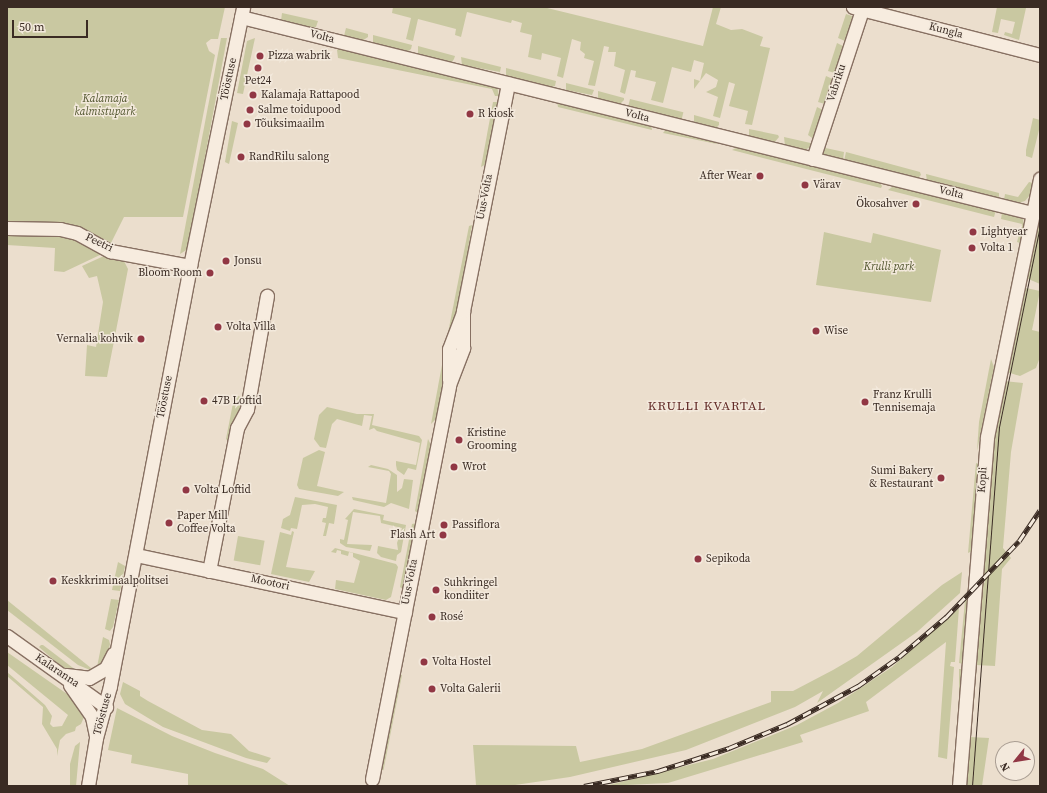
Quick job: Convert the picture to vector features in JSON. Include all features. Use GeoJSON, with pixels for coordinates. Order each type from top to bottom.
{"type":"FeatureCollection","features":[{"type":"Feature","properties":{"kind":"street","name":"Kungla"},"geometry":{"type":"LineString","coordinates":[[859,8],[1040,55]]}},
{"type":"Feature","properties":{"kind":"street","name":"Vabriku"},"geometry":{"type":"LineString","coordinates":[[813,159],[859,8]]}},
{"type":"Feature","properties":{"kind":"street","name":"Volta"},"geometry":{"type":"LineString","coordinates":[[242,12],[508,83],[1032,213]]}},
{"type":"Feature","properties":{"kind":"street","name":"Tööstuse"},"geometry":{"type":"LineString","coordinates":[[88,786],[96,738],[106,707],[120,640],[190,266],[242,12]]}},
{"type":"Feature","properties":{"kind":"street","name":"Uus-Volta"},"geometry":{"type":"LineString","coordinates":[[372,779],[449,385],[448,349],[463,311],[508,83]]}},
{"type":"Feature","properties":{"kind":"street","name":"Kopli"},"geometry":{"type":"LineString","coordinates":[[959,786],[987,437],[1040,178]]}},
{"type":"Feature","properties":{"kind":"street","name":"Peetri"},"geometry":{"type":"LineString","coordinates":[[7,228],[60,229],[77,233],[110,250],[190,266]]}},
{"type":"Feature","properties":{"kind":"street"},"geometry":{"type":"LineString","coordinates":[[209,571],[237,428],[246,409],[267,296]]}},
{"type":"Feature","properties":{"kind":"street","name":"Mootori"},"geometry":{"type":"LineString","coordinates":[[136,555],[405,612]]}},
{"type":"Feature","properties":{"kind":"street","name":"Kalaranna"},"geometry":{"type":"LineString","coordinates":[[7,636],[106,707]]}},
{"type":"Feature","properties":{"kind":"street"},"geometry":{"type":"LineString","coordinates":[[61,674],[89,678],[99,673],[111,660],[120,640]]}},
{"type":"Feature","properties":{"kind":"street"},"geometry":{"type":"LineString","coordinates":[[61,674],[81,699],[92,717],[96,738]]}},
{"type":"Feature","properties":{"kind":"green space","name":"Kalamaja kalmistupark"},"geometry":{"type":"Polygon","coordinates":[[[7,7],[225,7],[218,39],[211,39],[206,43],[209,51],[215,55],[183,217],[124,217],[111,243],[71,224],[7,221],[7,7]]]}},
{"type":"Feature","properties":{"kind":"green space"},"geometry":{"type":"Polygon","coordinates":[[[393,7],[543,7],[703,46],[713,7],[721,7],[716,24],[731,30],[742,29],[763,37],[760,46],[770,48],[752,125],[745,124],[748,111],[729,106],[735,84],[729,82],[720,118],[713,116],[718,97],[706,92],[716,87],[718,80],[706,73],[700,81],[704,63],[694,60],[691,72],[672,67],[663,103],[651,100],[656,82],[635,77],[636,71],[631,70],[625,94],[620,92],[625,70],[614,66],[616,52],[608,52],[609,47],[604,46],[595,86],[588,85],[594,61],[584,58],[585,54],[580,50],[581,42],[572,39],[563,78],[557,76],[561,58],[542,53],[541,60],[528,57],[532,35],[520,32],[522,23],[512,20],[511,23],[467,12],[461,37],[455,35],[456,29],[418,19],[413,41],[406,39],[411,18],[392,13],[393,7]]]}},
{"type":"Feature","properties":{"kind":"green space"},"geometry":{"type":"Polygon","coordinates":[[[997,7],[1026,8],[1019,40],[1004,35],[1005,32],[1012,34],[1015,22],[1001,19],[998,33],[992,32],[997,7]]]}},
{"type":"Feature","properties":{"kind":"green space"},"geometry":{"type":"Polygon","coordinates":[[[282,13],[318,21],[316,27],[312,28],[281,21],[282,13]]]}},
{"type":"Feature","properties":{"kind":"green space"},"geometry":{"type":"Polygon","coordinates":[[[846,14],[855,17],[845,41],[838,38],[846,14]]]}},
{"type":"Feature","properties":{"kind":"green space"},"geometry":{"type":"Polygon","coordinates":[[[346,28],[368,34],[368,37],[362,41],[344,36],[346,28]]]}},
{"type":"Feature","properties":{"kind":"green space"},"geometry":{"type":"Polygon","coordinates":[[[373,35],[412,45],[411,49],[407,52],[373,43],[373,35]]]}},
{"type":"Feature","properties":{"kind":"green space"},"geometry":{"type":"Polygon","coordinates":[[[221,38],[227,38],[188,249],[180,254],[221,38]]]}},
{"type":"Feature","properties":{"kind":"green space"},"geometry":{"type":"Polygon","coordinates":[[[255,38],[243,94],[237,93],[247,41],[255,38]]]}},
{"type":"Feature","properties":{"kind":"green space"},"geometry":{"type":"Polygon","coordinates":[[[837,43],[845,47],[835,73],[828,71],[837,43]]]}},
{"type":"Feature","properties":{"kind":"green space"},"geometry":{"type":"Polygon","coordinates":[[[418,46],[455,56],[452,62],[418,55],[418,46]]]}},
{"type":"Feature","properties":{"kind":"green space"},"geometry":{"type":"Polygon","coordinates":[[[341,47],[497,86],[499,96],[495,96],[492,89],[338,58],[337,50],[341,47]]]}},
{"type":"Feature","properties":{"kind":"green space"},"geometry":{"type":"Polygon","coordinates":[[[461,57],[501,67],[500,72],[462,65],[461,57]]]}},
{"type":"Feature","properties":{"kind":"green space"},"geometry":{"type":"Polygon","coordinates":[[[506,68],[556,81],[555,86],[551,87],[506,76],[506,68]]]}},
{"type":"Feature","properties":{"kind":"green space"},"geometry":{"type":"Polygon","coordinates":[[[826,76],[835,80],[825,104],[818,102],[826,76]]]}},
{"type":"Feature","properties":{"kind":"green space"},"geometry":{"type":"Polygon","coordinates":[[[694,79],[700,81],[694,89],[694,79]]]}},
{"type":"Feature","properties":{"kind":"green space"},"geometry":{"type":"Polygon","coordinates":[[[566,83],[594,90],[592,95],[566,90],[566,83]]]}},
{"type":"Feature","properties":{"kind":"green space"},"geometry":{"type":"Polygon","coordinates":[[[598,91],[624,98],[624,100],[620,104],[598,99],[598,91]]]}},
{"type":"Feature","properties":{"kind":"green space"},"geometry":{"type":"Polygon","coordinates":[[[630,99],[683,112],[681,120],[628,107],[630,99]]]}},
{"type":"Feature","properties":{"kind":"green space"},"geometry":{"type":"Polygon","coordinates":[[[493,102],[498,102],[486,164],[481,167],[493,102]]]}},
{"type":"Feature","properties":{"kind":"green space"},"geometry":{"type":"Polygon","coordinates":[[[557,102],[651,124],[652,130],[558,107],[557,102]]]}},
{"type":"Feature","properties":{"kind":"green space"},"geometry":{"type":"Polygon","coordinates":[[[817,107],[825,111],[815,140],[808,135],[817,107]]]}},
{"type":"Feature","properties":{"kind":"green space"},"geometry":{"type":"Polygon","coordinates":[[[694,115],[719,122],[719,125],[716,128],[694,123],[694,115]]]}},
{"type":"Feature","properties":{"kind":"green space"},"geometry":{"type":"Polygon","coordinates":[[[1033,118],[1040,120],[1040,126],[1032,158],[1026,156],[1026,150],[1033,118]]]}},
{"type":"Feature","properties":{"kind":"green space"},"geometry":{"type":"Polygon","coordinates":[[[232,121],[238,123],[229,164],[225,162],[232,121]]]}},
{"type":"Feature","properties":{"kind":"green space"},"geometry":{"type":"Polygon","coordinates":[[[667,128],[715,140],[717,144],[663,133],[667,128]]]}},
{"type":"Feature","properties":{"kind":"green space"},"geometry":{"type":"Polygon","coordinates":[[[749,129],[778,135],[779,137],[774,143],[749,137],[749,129]]]}},
{"type":"Feature","properties":{"kind":"green space"},"geometry":{"type":"Polygon","coordinates":[[[784,137],[815,144],[805,150],[785,146],[784,137]]]}},
{"type":"Feature","properties":{"kind":"green space"},"geometry":{"type":"Polygon","coordinates":[[[740,146],[879,181],[882,186],[881,188],[732,150],[740,146]]]}},
{"type":"Feature","properties":{"kind":"green space"},"geometry":{"type":"Polygon","coordinates":[[[821,147],[844,152],[843,160],[824,155],[821,147]]]}},
{"type":"Feature","properties":{"kind":"green space"},"geometry":{"type":"Polygon","coordinates":[[[846,152],[920,172],[921,175],[917,179],[844,161],[846,152]]]}},
{"type":"Feature","properties":{"kind":"green space"},"geometry":{"type":"Polygon","coordinates":[[[926,174],[999,193],[999,196],[998,199],[927,181],[926,174]]]}},
{"type":"Feature","properties":{"kind":"green space"},"geometry":{"type":"Polygon","coordinates":[[[1029,182],[1033,183],[1030,195],[1025,201],[1018,203],[1004,200],[1005,194],[1018,197],[1029,182]]]}},
{"type":"Feature","properties":{"kind":"green space"},"geometry":{"type":"Polygon","coordinates":[[[895,185],[996,210],[994,217],[888,190],[895,185]]]}},
{"type":"Feature","properties":{"kind":"green space"},"geometry":{"type":"Polygon","coordinates":[[[1040,205],[1040,284],[1026,278],[1040,205]]]}},
{"type":"Feature","properties":{"kind":"green space"},"geometry":{"type":"Polygon","coordinates":[[[1002,213],[1023,219],[1024,225],[1020,243],[1017,242],[1022,224],[1001,219],[1002,213]]]}},
{"type":"Feature","properties":{"kind":"green space"},"geometry":{"type":"Polygon","coordinates":[[[472,225],[457,315],[447,338],[469,226],[472,225]]]}},
{"type":"Feature","properties":{"kind":"green space","name":"Krulli park"},"geometry":{"type":"Polygon","coordinates":[[[824,232],[871,243],[873,233],[941,250],[931,302],[816,285],[824,232]]]}},
{"type":"Feature","properties":{"kind":"green space"},"geometry":{"type":"Polygon","coordinates":[[[7,235],[70,237],[102,254],[64,272],[54,271],[55,248],[7,245],[7,235]]]}},
{"type":"Feature","properties":{"kind":"green space"},"geometry":{"type":"Polygon","coordinates":[[[106,255],[123,259],[128,269],[107,377],[85,376],[87,345],[96,347],[103,302],[97,276],[89,278],[82,266],[106,255]]]}},
{"type":"Feature","properties":{"kind":"green space"},"geometry":{"type":"Polygon","coordinates":[[[1026,288],[1040,291],[1032,330],[1040,332],[1040,357],[1036,368],[1020,376],[1007,372],[1026,288]]]}},
{"type":"Feature","properties":{"kind":"green space"},"geometry":{"type":"Polygon","coordinates":[[[445,349],[445,380],[438,417],[431,424],[445,349]]]}},
{"type":"Feature","properties":{"kind":"green space"},"geometry":{"type":"Polygon","coordinates":[[[991,359],[994,367],[977,451],[979,422],[991,359]]]}},
{"type":"Feature","properties":{"kind":"green space"},"geometry":{"type":"Polygon","coordinates":[[[1004,381],[1023,383],[1011,452],[1003,548],[1011,558],[1002,569],[995,666],[976,665],[981,586],[985,582],[982,574],[991,461],[1004,381]]]}},
{"type":"Feature","properties":{"kind":"green space"},"geometry":{"type":"Polygon","coordinates":[[[239,396],[243,401],[228,441],[226,439],[234,398],[239,396]]]}},
{"type":"Feature","properties":{"kind":"green space"},"geometry":{"type":"Polygon","coordinates":[[[327,407],[357,414],[374,414],[372,425],[419,436],[422,440],[416,470],[408,468],[404,475],[397,470],[396,461],[416,465],[420,443],[377,431],[374,428],[369,430],[372,416],[364,415],[362,426],[337,419],[332,424],[326,448],[320,447],[314,439],[319,415],[327,407]]]}},
{"type":"Feature","properties":{"kind":"green space"},"geometry":{"type":"Polygon","coordinates":[[[428,439],[432,447],[419,514],[415,511],[428,439]]]}},
{"type":"Feature","properties":{"kind":"green space"},"geometry":{"type":"Polygon","coordinates":[[[319,450],[325,452],[317,486],[344,492],[338,496],[299,489],[297,485],[303,458],[319,450]]]}},
{"type":"Feature","properties":{"kind":"green space"},"geometry":{"type":"Polygon","coordinates":[[[976,463],[978,464],[972,551],[968,553],[976,463]]]}},
{"type":"Feature","properties":{"kind":"green space"},"geometry":{"type":"Polygon","coordinates":[[[371,465],[388,469],[397,475],[397,492],[402,488],[404,479],[413,480],[409,509],[391,503],[384,507],[353,500],[352,497],[386,503],[391,474],[389,471],[368,467],[371,465]]]}},
{"type":"Feature","properties":{"kind":"green space"},"geometry":{"type":"Polygon","coordinates":[[[295,497],[337,505],[334,524],[329,523],[326,536],[323,536],[326,523],[322,522],[323,518],[326,518],[328,507],[315,504],[302,505],[297,529],[291,528],[290,531],[281,528],[283,519],[290,515],[295,497]]]}},
{"type":"Feature","properties":{"kind":"green space"},"geometry":{"type":"Polygon","coordinates":[[[354,509],[384,515],[383,520],[406,525],[401,552],[397,555],[396,561],[381,557],[377,553],[378,546],[398,550],[397,543],[402,528],[381,523],[380,516],[353,512],[347,544],[372,545],[370,551],[346,547],[340,543],[340,539],[344,540],[348,520],[345,519],[354,509]]]}},
{"type":"Feature","properties":{"kind":"green space"},"geometry":{"type":"Polygon","coordinates":[[[417,523],[405,591],[400,587],[412,524],[417,523]]]}},
{"type":"Feature","properties":{"kind":"green space"},"geometry":{"type":"Polygon","coordinates":[[[292,531],[294,532],[286,567],[315,571],[309,582],[271,574],[280,532],[291,535],[292,531]]]}},
{"type":"Feature","properties":{"kind":"green space"},"geometry":{"type":"Polygon","coordinates":[[[238,536],[265,541],[260,565],[234,561],[238,536]]]}},
{"type":"Feature","properties":{"kind":"green space"},"geometry":{"type":"Polygon","coordinates":[[[335,548],[396,564],[398,567],[391,597],[386,600],[335,589],[336,580],[354,583],[360,561],[353,557],[353,553],[349,552],[348,556],[341,554],[341,551],[337,550],[336,553],[331,552],[335,548]]]}},
{"type":"Feature","properties":{"kind":"green space"},"geometry":{"type":"Polygon","coordinates":[[[118,562],[125,566],[120,591],[112,590],[118,562]]]}},
{"type":"Feature","properties":{"kind":"green space"},"geometry":{"type":"Polygon","coordinates":[[[962,572],[960,593],[917,632],[817,703],[823,691],[795,707],[686,750],[570,777],[515,785],[476,785],[473,745],[576,746],[580,762],[642,749],[771,702],[771,691],[793,691],[857,656],[942,585],[962,572]]]}},
{"type":"Feature","properties":{"kind":"green space"},"geometry":{"type":"Polygon","coordinates":[[[111,599],[119,600],[113,627],[110,631],[105,629],[111,599]]]}},
{"type":"Feature","properties":{"kind":"green space"},"geometry":{"type":"Polygon","coordinates":[[[968,599],[963,664],[959,663],[965,601],[968,599]]]}},
{"type":"Feature","properties":{"kind":"green space"},"geometry":{"type":"Polygon","coordinates":[[[7,600],[91,668],[90,670],[78,665],[7,610],[7,600]]]}},
{"type":"Feature","properties":{"kind":"green space"},"geometry":{"type":"Polygon","coordinates":[[[959,608],[955,662],[951,662],[950,666],[954,667],[947,759],[938,757],[946,642],[866,702],[869,711],[800,735],[803,742],[668,783],[605,786],[713,759],[797,725],[838,703],[892,667],[959,608]]]}},
{"type":"Feature","properties":{"kind":"green space"},"geometry":{"type":"Polygon","coordinates":[[[103,637],[109,640],[110,644],[107,656],[96,672],[103,637]]]}},
{"type":"Feature","properties":{"kind":"green space"},"geometry":{"type":"Polygon","coordinates":[[[41,645],[81,674],[64,669],[39,647],[41,645]]]}},
{"type":"Feature","properties":{"kind":"green space"},"geometry":{"type":"Polygon","coordinates":[[[7,652],[70,696],[84,717],[81,724],[76,727],[75,731],[66,734],[60,740],[57,756],[57,749],[42,724],[43,707],[7,676],[7,672],[45,705],[52,716],[50,724],[53,727],[62,726],[68,715],[7,665],[7,652]]]}},
{"type":"Feature","properties":{"kind":"green space"},"geometry":{"type":"Polygon","coordinates":[[[959,669],[963,669],[963,730],[959,730],[959,669]]]}},
{"type":"Feature","properties":{"kind":"green space"},"geometry":{"type":"Polygon","coordinates":[[[397,674],[402,675],[383,770],[379,769],[397,674]]]}},
{"type":"Feature","properties":{"kind":"green space"},"geometry":{"type":"Polygon","coordinates":[[[123,682],[140,691],[140,696],[148,701],[202,730],[231,734],[249,751],[271,758],[267,763],[246,758],[163,727],[125,704],[120,694],[123,682]]]}},
{"type":"Feature","properties":{"kind":"green space"},"geometry":{"type":"Polygon","coordinates":[[[117,708],[172,736],[215,753],[263,769],[290,786],[188,786],[188,774],[131,763],[132,755],[108,750],[117,708]]]}},
{"type":"Feature","properties":{"kind":"green space"},"geometry":{"type":"Polygon","coordinates":[[[970,737],[989,738],[982,786],[966,786],[970,737]]]}},
{"type":"Feature","properties":{"kind":"green space"},"geometry":{"type":"Polygon","coordinates":[[[80,742],[76,786],[70,786],[70,764],[75,746],[80,742]]]}},
{"type":"Feature","properties":{"kind":"tram line"},"geometry":{"type":"LineString","coordinates":[[972,786],[999,427],[1040,226]]}},
{"type":"Feature","properties":{"kind":"railway"},"geometry":{"type":"LineString","coordinates":[[584,786],[658,771],[729,748],[787,724],[858,686],[899,657],[946,617],[1019,541],[1040,510]]}},
{"type":"Feature","properties":{"kind":"place","name":"Pizza wabrik"},"geometry":{"type":"Point","coordinates":[260,56]}},
{"type":"Feature","properties":{"kind":"place","name":"Pet24"},"geometry":{"type":"Point","coordinates":[258,68]}},
{"type":"Feature","properties":{"kind":"place","name":"Kalamaja Rattapood"},"geometry":{"type":"Point","coordinates":[253,95]}},
{"type":"Feature","properties":{"kind":"place","name":"Salme toidupood"},"geometry":{"type":"Point","coordinates":[250,110]}},
{"type":"Feature","properties":{"kind":"place","name":"R kiosk"},"geometry":{"type":"Point","coordinates":[470,114]}},
{"type":"Feature","properties":{"kind":"place","name":"Tõuksimaailm"},"geometry":{"type":"Point","coordinates":[247,124]}},
{"type":"Feature","properties":{"kind":"place","name":"RandRilu salong"},"geometry":{"type":"Point","coordinates":[241,157]}},
{"type":"Feature","properties":{"kind":"place","name":"After Wear"},"geometry":{"type":"Point","coordinates":[760,176]}},
{"type":"Feature","properties":{"kind":"place","name":"Värav"},"geometry":{"type":"Point","coordinates":[805,185]}},
{"type":"Feature","properties":{"kind":"place","name":"Ökosahver"},"geometry":{"type":"Point","coordinates":[916,204]}},
{"type":"Feature","properties":{"kind":"place","name":"Lightyear"},"geometry":{"type":"Point","coordinates":[973,232]}},
{"type":"Feature","properties":{"kind":"place","name":"Volta 1"},"geometry":{"type":"Point","coordinates":[972,248]}},
{"type":"Feature","properties":{"kind":"place","name":"Jonsu"},"geometry":{"type":"Point","coordinates":[226,261]}},
{"type":"Feature","properties":{"kind":"place","name":"Bloom Room"},"geometry":{"type":"Point","coordinates":[210,273]}},
{"type":"Feature","properties":{"kind":"place","name":"Volta Villa"},"geometry":{"type":"Point","coordinates":[218,327]}},
{"type":"Feature","properties":{"kind":"place","name":"Wise"},"geometry":{"type":"Point","coordinates":[816,331]}},
{"type":"Feature","properties":{"kind":"place","name":"Vernalia kohvik"},"geometry":{"type":"Point","coordinates":[141,339]}},
{"type":"Feature","properties":{"kind":"place","name":"47B Loftid"},"geometry":{"type":"Point","coordinates":[204,401]}},
{"type":"Feature","properties":{"kind":"place","name":"Franz Krulli Tennisemaja"},"geometry":{"type":"Point","coordinates":[865,402]}},
{"type":"Feature","properties":{"kind":"place","name":"Kristine Grooming"},"geometry":{"type":"Point","coordinates":[459,440]}},
{"type":"Feature","properties":{"kind":"place","name":"Wrot"},"geometry":{"type":"Point","coordinates":[454,467]}},
{"type":"Feature","properties":{"kind":"place","name":"Sumi Bakery & Restaurant"},"geometry":{"type":"Point","coordinates":[941,478]}},
{"type":"Feature","properties":{"kind":"place","name":"Volta Loftid"},"geometry":{"type":"Point","coordinates":[186,490]}},
{"type":"Feature","properties":{"kind":"place","name":"Paper Mill Coffee Volta"},"geometry":{"type":"Point","coordinates":[169,523]}},
{"type":"Feature","properties":{"kind":"place","name":"Passiflora"},"geometry":{"type":"Point","coordinates":[444,525]}},
{"type":"Feature","properties":{"kind":"place","name":"Flash Art"},"geometry":{"type":"Point","coordinates":[443,535]}},
{"type":"Feature","properties":{"kind":"place","name":"Sepikoda"},"geometry":{"type":"Point","coordinates":[698,559]}},
{"type":"Feature","properties":{"kind":"place","name":"Keskkriminaalpolitsei"},"geometry":{"type":"Point","coordinates":[53,581]}},
{"type":"Feature","properties":{"kind":"place","name":"Suhkringel kondiiter"},"geometry":{"type":"Point","coordinates":[436,590]}},
{"type":"Feature","properties":{"kind":"place","name":"Rosé"},"geometry":{"type":"Point","coordinates":[432,617]}},
{"type":"Feature","properties":{"kind":"place","name":"Volta Hostel"},"geometry":{"type":"Point","coordinates":[424,662]}},
{"type":"Feature","properties":{"kind":"place","name":"Volta Galerii"},"geometry":{"type":"Point","coordinates":[432,689]}},
{"type":"Feature","properties":{"kind":"district","name":"KRULLI KVARTAL"},"geometry":{"type":"Point","coordinates":[707,406]}}]}
